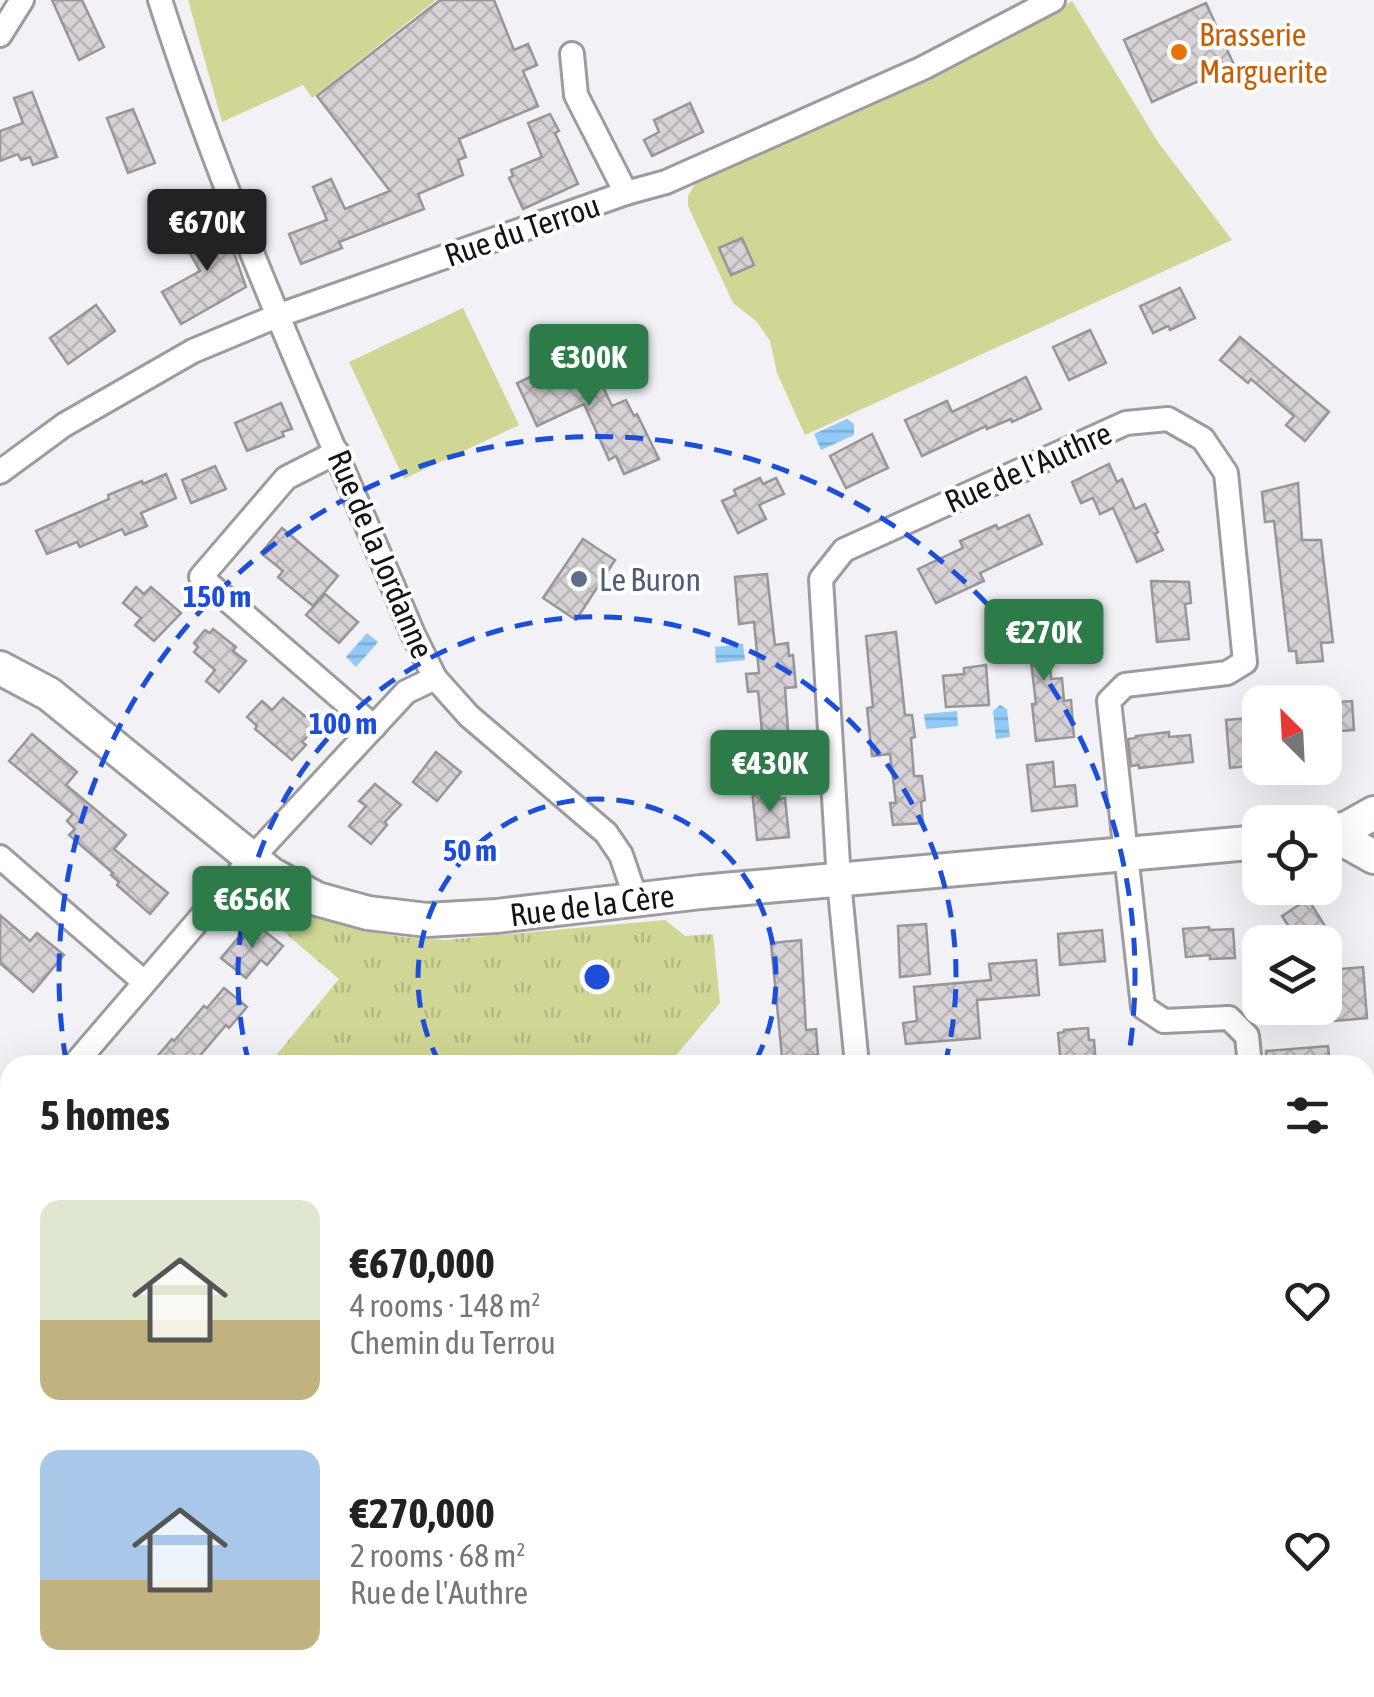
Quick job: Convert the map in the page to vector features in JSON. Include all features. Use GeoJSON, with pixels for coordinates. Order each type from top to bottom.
{"type":"FeatureCollection","features":[{"type":"Feature","properties":{"kind":"street"},"geometry":{"type":"LineString","coordinates":[[0,35],[22,0]]}},
{"type":"Feature","properties":{"kind":"street","name":"Rue de la Jordanne"},"geometry":{"type":"LineString","coordinates":[[160,0],[180,65],[277,316],[435,678],[469,716],[606,833],[621,855],[636,899]]}},
{"type":"Feature","properties":{"kind":"street","name":"Rue du Terrou"},"geometry":{"type":"LineString","coordinates":[[0,472],[64,425],[194,351],[277,316],[666,182],[906,76],[1053,0]]}},
{"type":"Feature","properties":{"kind":"street"},"geometry":{"type":"LineString","coordinates":[[572,54],[576,96],[626,193]]}},
{"type":"Feature","properties":{"kind":"street","name":"Rue de l'Authre"},"geometry":{"type":"LineString","coordinates":[[840,882],[820,579],[844,550],[1126,423],[1168,419],[1203,439],[1226,473],[1244,662],[1227,673],[1125,684],[1109,701],[1125,856]]}},
{"type":"Feature","properties":{"kind":"street"},"geometry":{"type":"LineString","coordinates":[[337,452],[286,478],[201,577],[374,726]]}},
{"type":"Feature","properties":{"kind":"street","name":"Rue de la Cère"},"geometry":{"type":"LineString","coordinates":[[0,668],[49,694],[271,874],[317,898],[368,913],[427,920],[497,916],[636,899],[1242,844]]}},
{"type":"Feature","properties":{"kind":"street"},"geometry":{"type":"LineString","coordinates":[[82,1055],[251,859],[374,726],[406,692],[435,678]]}},
{"type":"Feature","properties":{"kind":"street"},"geometry":{"type":"LineString","coordinates":[[1342,830],[1374,813]]}},
{"type":"Feature","properties":{"kind":"street"},"geometry":{"type":"LineString","coordinates":[[1342,841],[1374,857]]}},
{"type":"Feature","properties":{"kind":"street"},"geometry":{"type":"LineString","coordinates":[[1125,856],[1142,1008],[1164,1021],[1229,1018],[1247,1036],[1249,1055]]}},
{"type":"Feature","properties":{"kind":"street"},"geometry":{"type":"LineString","coordinates":[[0,857],[144,982]]}},
{"type":"Feature","properties":{"kind":"street"},"geometry":{"type":"LineString","coordinates":[[840,882],[856,1055]]}},
{"type":"Feature","properties":{"kind":"green space"},"geometry":{"type":"Polygon","coordinates":[[[188,0],[436,0],[312,98],[303,85],[222,122],[188,0]]]}},
{"type":"Feature","properties":{"kind":"green space"},"geometry":{"type":"Polygon","coordinates":[[[1072,1],[1158,142],[1232,240],[805,435],[777,373],[770,341],[757,322],[733,303],[688,206],[688,196],[697,180],[936,76],[1072,1]]]}},
{"type":"Feature","properties":{"kind":"green space"},"geometry":{"type":"Polygon","coordinates":[[[463,308],[519,425],[404,479],[349,362],[463,308]]]}},
{"type":"Feature","properties":{"kind":"green space"},"geometry":{"type":"Polygon","coordinates":[[[252,878],[293,904],[352,927],[444,940],[665,920],[685,936],[713,934],[720,1003],[676,1055],[276,1055],[339,979],[238,893],[252,878]]]}},
{"type":"Feature","properties":{"kind":"water"},"geometry":{"type":"Polygon","coordinates":[[[847,419],[854,424],[854,435],[821,450],[814,434],[847,419]]]}},
{"type":"Feature","properties":{"kind":"water"},"geometry":{"type":"Polygon","coordinates":[[[367,633],[378,642],[356,667],[346,657],[367,633]]]}},
{"type":"Feature","properties":{"kind":"water"},"geometry":{"type":"Polygon","coordinates":[[[743,644],[745,660],[716,663],[715,647],[743,644]]]}},
{"type":"Feature","properties":{"kind":"water"},"geometry":{"type":"Polygon","coordinates":[[[1000,705],[1007,709],[1010,737],[996,739],[993,711],[1000,705]]]}},
{"type":"Feature","properties":{"kind":"water"},"geometry":{"type":"Polygon","coordinates":[[[957,711],[958,726],[926,729],[924,714],[957,711]]]}},
{"type":"Feature","properties":{"kind":"building"},"geometry":{"type":"Polygon","coordinates":[[[52,0],[82,0],[104,47],[79,60],[52,0]]]}},
{"type":"Feature","properties":{"kind":"building"},"geometry":{"type":"Polygon","coordinates":[[[440,0],[494,0],[514,50],[528,44],[537,65],[523,71],[538,106],[459,139],[466,157],[458,160],[463,175],[418,194],[424,209],[339,242],[342,248],[301,264],[289,234],[327,220],[313,187],[331,179],[345,209],[390,191],[317,96],[440,0]]]}},
{"type":"Feature","properties":{"kind":"building","name":"Brasserie Marguerite"},"geometry":{"type":"Polygon","coordinates":[[[1206,3],[1234,65],[1152,102],[1124,40],[1206,3]]]}},
{"type":"Feature","properties":{"kind":"building"},"geometry":{"type":"Polygon","coordinates":[[[32,92],[57,157],[33,165],[30,157],[21,160],[18,154],[0,161],[0,131],[23,123],[14,98],[32,92]]]}},
{"type":"Feature","properties":{"kind":"building"},"geometry":{"type":"Polygon","coordinates":[[[690,103],[703,132],[652,156],[644,140],[659,132],[654,120],[690,103]]]}},
{"type":"Feature","properties":{"kind":"building"},"geometry":{"type":"Polygon","coordinates":[[[133,109],[155,163],[128,173],[107,118],[133,109]]]}},
{"type":"Feature","properties":{"kind":"building"},"geometry":{"type":"Polygon","coordinates":[[[550,114],[578,184],[523,209],[509,178],[513,176],[511,170],[542,157],[528,123],[550,114]]]}},
{"type":"Feature","properties":{"kind":"building"},"geometry":{"type":"Polygon","coordinates":[[[222,219],[246,287],[181,324],[162,292],[200,271],[183,241],[222,219]]]}},
{"type":"Feature","properties":{"kind":"building"},"geometry":{"type":"Polygon","coordinates":[[[742,238],[754,265],[731,275],[719,248],[742,238]]]}},
{"type":"Feature","properties":{"kind":"building"},"geometry":{"type":"Polygon","coordinates":[[[1180,288],[1195,318],[1153,333],[1140,306],[1180,288]]]}},
{"type":"Feature","properties":{"kind":"building"},"geometry":{"type":"Polygon","coordinates":[[[96,305],[115,331],[68,364],[50,338],[96,305]]]}},
{"type":"Feature","properties":{"kind":"building"},"geometry":{"type":"Polygon","coordinates":[[[1090,330],[1106,363],[1069,380],[1053,347],[1090,330]]]}},
{"type":"Feature","properties":{"kind":"building"},"geometry":{"type":"Polygon","coordinates":[[[1240,337],[1329,412],[1305,441],[1286,425],[1294,416],[1251,379],[1248,383],[1220,360],[1240,337]]]}},
{"type":"Feature","properties":{"kind":"building"},"geometry":{"type":"Polygon","coordinates":[[[586,351],[612,406],[626,400],[659,459],[624,474],[616,456],[609,460],[584,404],[537,426],[517,383],[586,351]]]}},
{"type":"Feature","properties":{"kind":"building"},"geometry":{"type":"Polygon","coordinates":[[[1026,377],[1041,409],[1012,422],[1011,419],[987,429],[986,426],[922,456],[905,420],[947,401],[952,412],[1026,377]]]}},
{"type":"Feature","properties":{"kind":"building"},"geometry":{"type":"Polygon","coordinates":[[[281,403],[292,429],[247,451],[235,423],[281,403]]]}},
{"type":"Feature","properties":{"kind":"building"},"geometry":{"type":"Polygon","coordinates":[[[872,434],[888,468],[846,488],[830,456],[872,434]]]}},
{"type":"Feature","properties":{"kind":"building"},"geometry":{"type":"Polygon","coordinates":[[[1109,464],[1117,482],[1122,479],[1135,509],[1145,504],[1158,532],[1155,534],[1163,550],[1137,562],[1113,508],[1100,514],[1093,498],[1081,503],[1072,482],[1109,464]]]}},
{"type":"Feature","properties":{"kind":"building"},"geometry":{"type":"Polygon","coordinates":[[[215,466],[226,489],[191,503],[182,480],[215,466]]]}},
{"type":"Feature","properties":{"kind":"building"},"geometry":{"type":"Polygon","coordinates":[[[166,474],[176,498],[141,513],[147,526],[125,535],[122,529],[80,547],[77,542],[47,554],[36,531],[109,499],[108,495],[166,474]]]}},
{"type":"Feature","properties":{"kind":"building"},"geometry":{"type":"Polygon","coordinates":[[[760,478],[763,484],[776,478],[784,494],[759,505],[766,519],[738,533],[722,501],[736,495],[734,490],[760,478]]]}},
{"type":"Feature","properties":{"kind":"building"},"geometry":{"type":"Polygon","coordinates":[[[1298,483],[1302,540],[1321,540],[1333,642],[1321,643],[1323,661],[1297,663],[1296,651],[1289,651],[1274,521],[1265,522],[1262,492],[1298,483]]]}},
{"type":"Feature","properties":{"kind":"building"},"geometry":{"type":"Polygon","coordinates":[[[1029,515],[1042,544],[980,573],[984,581],[936,603],[918,569],[963,548],[960,541],[1029,515]]]}},
{"type":"Feature","properties":{"kind":"building"},"geometry":{"type":"Polygon","coordinates":[[[282,528],[338,576],[313,606],[278,577],[283,571],[261,553],[282,528]]]}},
{"type":"Feature","properties":{"kind":"building","name":"Le Buron"},"geometry":{"type":"Polygon","coordinates":[[[583,539],[615,560],[576,620],[543,598],[583,539]]]}},
{"type":"Feature","properties":{"kind":"building"},"geometry":{"type":"Polygon","coordinates":[[[767,574],[775,645],[788,643],[796,687],[785,688],[790,759],[765,762],[758,691],[748,692],[746,674],[759,673],[754,622],[739,624],[735,577],[767,574]]]}},
{"type":"Feature","properties":{"kind":"building"},"geometry":{"type":"Polygon","coordinates":[[[1151,581],[1189,582],[1191,603],[1185,604],[1189,639],[1157,642],[1151,581]]]}},
{"type":"Feature","properties":{"kind":"building"},"geometry":{"type":"Polygon","coordinates":[[[136,587],[144,594],[151,587],[181,613],[154,641],[135,625],[141,618],[123,603],[136,587]]]}},
{"type":"Feature","properties":{"kind":"building"},"geometry":{"type":"Polygon","coordinates":[[[325,594],[358,622],[339,643],[306,615],[325,594]]]}},
{"type":"Feature","properties":{"kind":"building"},"geometry":{"type":"Polygon","coordinates":[[[1043,621],[1051,679],[1062,678],[1064,701],[1071,700],[1074,737],[1036,741],[1031,661],[1016,662],[1012,624],[1043,621]]]}},
{"type":"Feature","properties":{"kind":"building"},"geometry":{"type":"Polygon","coordinates":[[[213,629],[236,647],[233,651],[246,661],[219,692],[206,681],[215,670],[194,652],[198,647],[194,643],[205,630],[210,633],[213,629]]]}},
{"type":"Feature","properties":{"kind":"building"},"geometry":{"type":"Polygon","coordinates":[[[896,632],[905,715],[912,715],[915,737],[911,738],[914,776],[922,776],[925,800],[921,802],[923,823],[893,825],[890,803],[896,803],[890,754],[872,756],[867,708],[873,707],[866,636],[896,632]]]}},
{"type":"Feature","properties":{"kind":"building"},"geometry":{"type":"Polygon","coordinates":[[[986,665],[989,705],[946,707],[943,676],[964,674],[964,668],[986,665]]]}},
{"type":"Feature","properties":{"kind":"building"},"geometry":{"type":"Polygon","coordinates":[[[283,698],[317,726],[292,760],[255,729],[257,726],[247,717],[262,701],[272,710],[283,698]]]}},
{"type":"Feature","properties":{"kind":"building"},"geometry":{"type":"Polygon","coordinates":[[[1352,701],[1354,730],[1342,731],[1342,702],[1352,701]]]}},
{"type":"Feature","properties":{"kind":"building"},"geometry":{"type":"Polygon","coordinates":[[[1242,719],[1242,767],[1230,768],[1226,720],[1242,719]]]}},
{"type":"Feature","properties":{"kind":"building"},"geometry":{"type":"Polygon","coordinates":[[[1169,732],[1169,737],[1190,735],[1193,762],[1131,766],[1128,739],[1169,732]]]}},
{"type":"Feature","properties":{"kind":"building"},"geometry":{"type":"Polygon","coordinates":[[[32,734],[77,772],[66,785],[126,835],[114,849],[168,893],[150,914],[117,885],[113,873],[69,835],[75,829],[67,821],[73,814],[9,761],[32,734]]]}},
{"type":"Feature","properties":{"kind":"building"},"geometry":{"type":"Polygon","coordinates":[[[436,752],[461,772],[437,801],[413,782],[436,752]]]}},
{"type":"Feature","properties":{"kind":"building"},"geometry":{"type":"Polygon","coordinates":[[[1053,762],[1055,787],[1075,785],[1077,806],[1032,811],[1027,765],[1053,762]]]}},
{"type":"Feature","properties":{"kind":"building"},"geometry":{"type":"Polygon","coordinates":[[[375,784],[401,805],[371,844],[349,826],[366,806],[359,801],[375,784]]]}},
{"type":"Feature","properties":{"kind":"building"},"geometry":{"type":"Polygon","coordinates":[[[772,788],[773,800],[785,798],[789,837],[757,840],[752,790],[772,788]]]}},
{"type":"Feature","properties":{"kind":"building"},"geometry":{"type":"Polygon","coordinates":[[[1299,905],[1312,905],[1324,925],[1288,925],[1282,916],[1299,905]]]}},
{"type":"Feature","properties":{"kind":"building"},"geometry":{"type":"Polygon","coordinates":[[[0,915],[30,941],[37,933],[64,955],[33,992],[0,963],[0,915]]]}},
{"type":"Feature","properties":{"kind":"building"},"geometry":{"type":"Polygon","coordinates":[[[256,924],[283,946],[267,965],[261,960],[246,978],[221,958],[256,924]]]}},
{"type":"Feature","properties":{"kind":"building"},"geometry":{"type":"Polygon","coordinates":[[[926,924],[930,974],[900,977],[898,926],[926,924]]]}},
{"type":"Feature","properties":{"kind":"building"},"geometry":{"type":"Polygon","coordinates":[[[1183,929],[1233,929],[1235,958],[1186,957],[1183,929]]]}},
{"type":"Feature","properties":{"kind":"building"},"geometry":{"type":"Polygon","coordinates":[[[1102,930],[1105,961],[1060,965],[1058,934],[1102,930]]]}},
{"type":"Feature","properties":{"kind":"building"},"geometry":{"type":"Polygon","coordinates":[[[801,940],[806,1030],[816,1029],[818,1055],[782,1055],[771,943],[801,940]]]}},
{"type":"Feature","properties":{"kind":"building"},"geometry":{"type":"Polygon","coordinates":[[[1036,960],[1039,995],[977,1000],[980,1038],[906,1044],[903,1023],[917,1021],[914,987],[991,980],[989,964],[1036,960]]]}},
{"type":"Feature","properties":{"kind":"building"},"geometry":{"type":"Polygon","coordinates":[[[1363,967],[1367,1018],[1342,1020],[1342,969],[1363,967]]]}},
{"type":"Feature","properties":{"kind":"building"},"geometry":{"type":"Polygon","coordinates":[[[224,988],[247,1007],[200,1055],[158,1055],[204,1006],[207,1008],[224,988]]]}},
{"type":"Feature","properties":{"kind":"building"},"geometry":{"type":"Polygon","coordinates":[[[1088,1028],[1095,1055],[1060,1055],[1058,1033],[1088,1028]]]}},
{"type":"Feature","properties":{"kind":"building"},"geometry":{"type":"Polygon","coordinates":[[[1328,1046],[1329,1055],[1266,1055],[1266,1051],[1328,1046]]]}},
{"type":"Feature","properties":{"kind":"place","name":"Brasserie Marguerite"},"geometry":{"type":"Point","coordinates":[1179,52]}},
{"type":"Feature","properties":{"kind":"place","name":"Le Buron"},"geometry":{"type":"Point","coordinates":[579,579]}}]}
